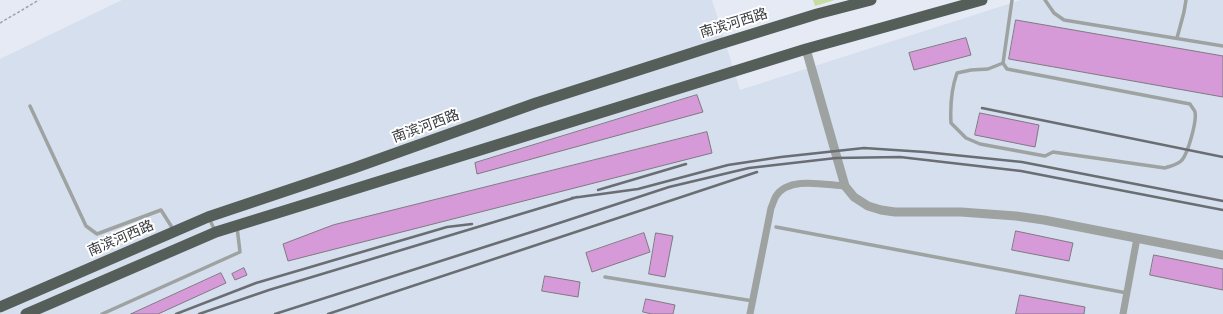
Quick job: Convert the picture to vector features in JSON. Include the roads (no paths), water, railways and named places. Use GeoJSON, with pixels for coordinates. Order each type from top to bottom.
{"type":"FeatureCollection","features":[{"type":"Feature","properties":{"kind":"highway","name":"南滨河西路"},"geometry":{"type":"LineString","coordinates":[[0,307],[208,217],[354,168],[536,103],[817,14],[871,0]]}},
{"type":"Feature","properties":{"kind":"highway"},"geometry":{"type":"LineString","coordinates":[[26,314],[216,232],[806,49],[982,0]]}},
{"type":"Feature","properties":{"kind":"street"},"geometry":{"type":"LineString","coordinates":[[806,49],[845,186],[854,197],[868,206],[896,212],[961,212],[1016,216],[1044,220],[1223,255]]}},
{"type":"Feature","properties":{"kind":"street"},"geometry":{"type":"LineString","coordinates":[[750,314],[771,208],[776,196],[785,188],[795,184],[809,183],[845,186]]}},
{"type":"Feature","properties":{"kind":"street"},"geometry":{"type":"LineString","coordinates":[[1123,314],[1137,238]]}},
{"type":"Feature","properties":{"kind":"lane"},"geometry":{"type":"LineString","coordinates":[[1003,63],[988,68],[957,73],[953,84],[950,106],[951,123],[966,138],[980,144],[1045,156],[1053,152],[1165,168],[1177,164],[1182,160],[1187,150],[1195,122],[1195,112],[1190,104],[1007,69],[1003,63],[1012,0]]}},
{"type":"Feature","properties":{"kind":"lane"},"geometry":{"type":"LineString","coordinates":[[1045,0],[1054,13],[1064,20],[1223,46]]}},
{"type":"Feature","properties":{"kind":"lane"},"geometry":{"type":"LineString","coordinates":[[1177,38],[1186,0]]}},
{"type":"Feature","properties":{"kind":"lane"},"geometry":{"type":"LineString","coordinates":[[30,106],[86,226],[97,234],[161,210],[175,232]]}},
{"type":"Feature","properties":{"kind":"lane"},"geometry":{"type":"LineString","coordinates":[[208,217],[216,232]]}},
{"type":"Feature","properties":{"kind":"lane"},"geometry":{"type":"LineString","coordinates":[[102,314],[240,252],[237,226]]}},
{"type":"Feature","properties":{"kind":"lane"},"geometry":{"type":"LineString","coordinates":[[776,227],[1127,293]]}},
{"type":"Feature","properties":{"kind":"lane"},"geometry":{"type":"LineString","coordinates":[[605,276],[753,301]]}},
{"type":"Feature","properties":{"kind":"railway"},"geometry":{"type":"LineString","coordinates":[[982,108],[1223,157]]}},
{"type":"Feature","properties":{"kind":"railway"},"geometry":{"type":"LineString","coordinates":[[572,198],[638,189],[728,165],[781,157],[864,148],[925,152],[1022,162],[1223,201]]}},
{"type":"Feature","properties":{"kind":"railway"},"geometry":{"type":"LineString","coordinates":[[275,314],[669,187],[749,168],[836,158],[900,157],[1021,171],[1223,210]]}},
{"type":"Feature","properties":{"kind":"railway"},"geometry":{"type":"LineString","coordinates":[[598,190],[686,164]]}},
{"type":"Feature","properties":{"kind":"railway"},"geometry":{"type":"LineString","coordinates":[[328,314],[757,172]]}},
{"type":"Feature","properties":{"kind":"railway"},"geometry":{"type":"LineString","coordinates":[[199,314],[269,290],[577,197]]}},
{"type":"Feature","properties":{"kind":"railway"},"geometry":{"type":"LineString","coordinates":[[176,314],[256,283],[447,227],[472,224]]}}]}
